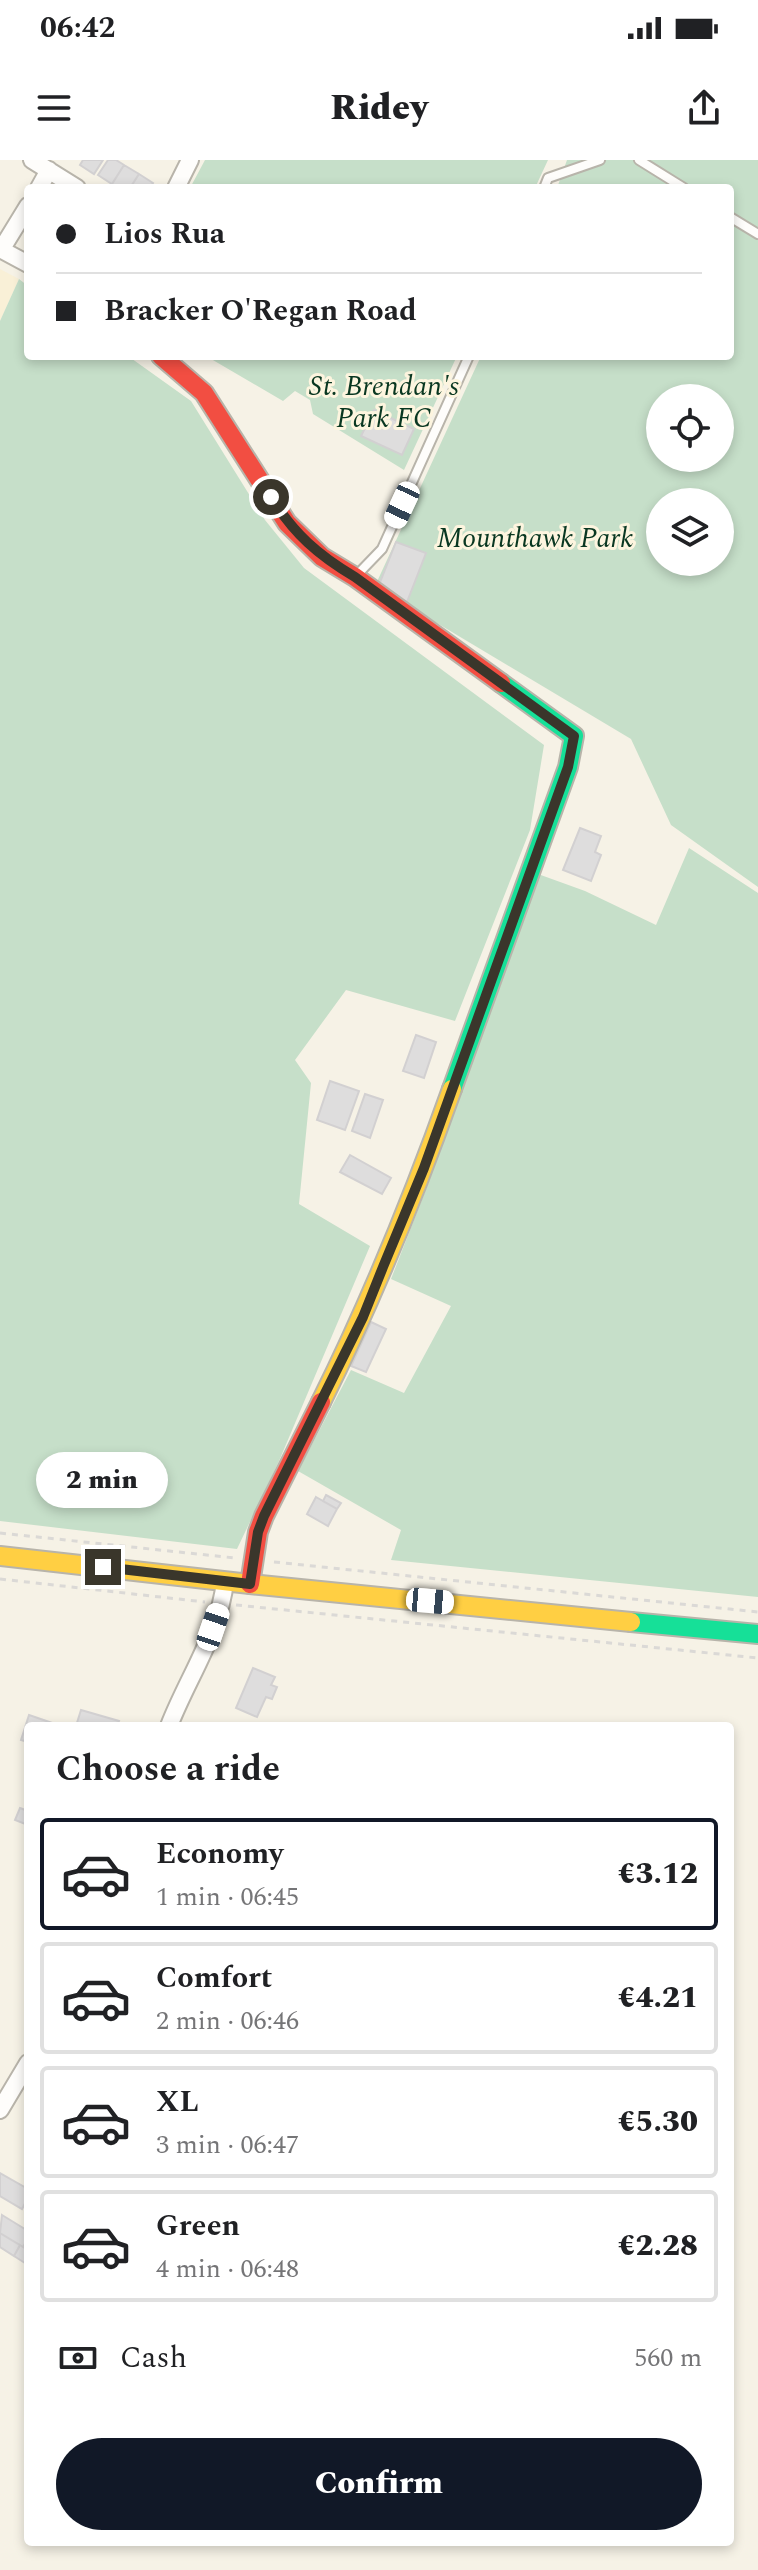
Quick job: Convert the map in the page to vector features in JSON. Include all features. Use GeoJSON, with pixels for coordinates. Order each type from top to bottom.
{"type":"FeatureCollection","features":[{"type":"Feature","properties":{"kind":"street"},"geometry":{"type":"LineString","coordinates":[[32,160],[71,184]]}},
{"type":"Feature","properties":{"kind":"street"},"geometry":{"type":"LineString","coordinates":[[178,184],[190,160]]}},
{"type":"Feature","properties":{"kind":"street"},"geometry":{"type":"LineString","coordinates":[[41,184],[49,170]]}},
{"type":"Feature","properties":{"kind":"street"},"geometry":{"type":"LineString","coordinates":[[24,212],[1,249],[24,262]]}},
{"type":"Feature","properties":{"kind":"street"},"geometry":{"type":"LineString","coordinates":[[166,360],[204,393],[287,523],[322,557],[355,577],[574,736],[568,767],[424,1168],[363,1317],[264,1516],[250,1584]]}},
{"type":"Feature","properties":{"kind":"street"},"geometry":{"type":"LineString","coordinates":[[0,1556],[758,1634]]}},
{"type":"Feature","properties":{"kind":"street"},"geometry":{"type":"LineString","coordinates":[[171,1722],[220,1604],[225,1581]]}},
{"type":"Feature","properties":{"kind":"street"},"geometry":{"type":"LineString","coordinates":[[0,2110],[24,2070]]}},
{"type":"Feature","properties":{"kind":"lane"},"geometry":{"type":"LineString","coordinates":[[546,184],[548,178],[600,160]]}},
{"type":"Feature","properties":{"kind":"lane"},"geometry":{"type":"LineString","coordinates":[[639,160],[678,184]]}},
{"type":"Feature","properties":{"kind":"lane"},"geometry":{"type":"LineString","coordinates":[[734,219],[758,234]]}},
{"type":"Feature","properties":{"kind":"lane"},"geometry":{"type":"LineString","coordinates":[[355,577],[382,549],[467,360]]}},
{"type":"Feature","properties":{"kind":"path"},"geometry":{"type":"LineString","coordinates":[[0,1533],[758,1612]]}},
{"type":"Feature","properties":{"kind":"path"},"geometry":{"type":"LineString","coordinates":[[0,1579],[758,1658]]}},
{"type":"Feature","properties":{"kind":"shaded area"},"geometry":{"type":"Polygon","coordinates":[[[0,269],[19,279],[0,321],[0,269]]]}},
{"type":"Feature","properties":{"kind":"green space"},"geometry":{"type":"Polygon","coordinates":[[[205,160],[548,160],[537,184],[192,184],[205,160]]]}},
{"type":"Feature","properties":{"kind":"green space","name":"Mounthawk Park"},"geometry":{"type":"Polygon","coordinates":[[[567,160],[758,160],[758,887],[671,825],[631,739],[375,586],[479,360],[734,360],[734,184],[558,184],[567,160]]]}},
{"type":"Feature","properties":{"kind":"green space"},"geometry":{"type":"Polygon","coordinates":[[[19,279],[24,283],[24,360],[134,360],[191,401],[265,520],[304,568],[544,745],[530,830],[455,1021],[346,990],[295,1060],[311,1083],[299,1204],[370,1246],[279,1461],[237,1549],[0,1521],[0,321],[19,279]]]}},
{"type":"Feature","properties":{"kind":"green space","name":"St. Brendan's Park FC"},"geometry":{"type":"Polygon","coordinates":[[[213,360],[455,360],[404,470],[313,414],[310,400],[295,391],[283,401],[213,360]]]}},
{"type":"Feature","properties":{"kind":"green space"},"geometry":{"type":"Polygon","coordinates":[[[689,848],[758,893],[758,1597],[391,1560],[401,1530],[298,1471],[351,1370],[404,1393],[451,1306],[391,1279],[538,874],[585,891],[656,925],[689,848]]]}},
{"type":"Feature","properties":{"kind":"building"},"geometry":{"type":"Polygon","coordinates":[[[83,160],[103,160],[94,174],[80,165],[83,160]]]}},
{"type":"Feature","properties":{"kind":"building"},"geometry":{"type":"Polygon","coordinates":[[[108,160],[124,165],[112,184],[98,175],[108,160]]]}},
{"type":"Feature","properties":{"kind":"building"},"geometry":{"type":"Polygon","coordinates":[[[124,165],[139,174],[133,184],[112,184],[124,165]]]}},
{"type":"Feature","properties":{"kind":"building"},"geometry":{"type":"Polygon","coordinates":[[[139,174],[153,183],[152,184],[133,184],[139,174]]]}},
{"type":"Feature","properties":{"kind":"building"},"geometry":{"type":"Polygon","coordinates":[[[374,410],[414,429],[402,455],[361,436],[374,410]]]}},
{"type":"Feature","properties":{"kind":"building"},"geometry":{"type":"Polygon","coordinates":[[[396,542],[426,553],[407,602],[377,590],[396,542]]]}},
{"type":"Feature","properties":{"kind":"building"},"geometry":{"type":"Polygon","coordinates":[[[580,828],[601,836],[595,852],[601,855],[591,881],[563,870],[580,828]]]}},
{"type":"Feature","properties":{"kind":"building"},"geometry":{"type":"Polygon","coordinates":[[[416,1035],[436,1042],[424,1078],[403,1071],[416,1035]]]}},
{"type":"Feature","properties":{"kind":"building"},"geometry":{"type":"Polygon","coordinates":[[[330,1081],[359,1091],[345,1130],[317,1120],[330,1081]]]}},
{"type":"Feature","properties":{"kind":"building"},"geometry":{"type":"Polygon","coordinates":[[[365,1094],[383,1100],[370,1138],[352,1131],[365,1094]]]}},
{"type":"Feature","properties":{"kind":"building"},"geometry":{"type":"Polygon","coordinates":[[[350,1155],[391,1178],[382,1194],[340,1172],[350,1155]]]}},
{"type":"Feature","properties":{"kind":"building"},"geometry":{"type":"Polygon","coordinates":[[[371,1322],[386,1329],[366,1372],[351,1366],[371,1322]]]}},
{"type":"Feature","properties":{"kind":"building"},"geometry":{"type":"Polygon","coordinates":[[[326,1495],[341,1503],[337,1509],[323,1501],[326,1495]]]}},
{"type":"Feature","properties":{"kind":"building"},"geometry":{"type":"Polygon","coordinates":[[[316,1497],[337,1509],[328,1526],[307,1514],[316,1497]]]}},
{"type":"Feature","properties":{"kind":"building"},"geometry":{"type":"Polygon","coordinates":[[[253,1668],[275,1677],[271,1685],[277,1687],[272,1699],[266,1697],[257,1717],[236,1708],[253,1668]]]}},
{"type":"Feature","properties":{"kind":"building"},"geometry":{"type":"Polygon","coordinates":[[[81,1710],[119,1721],[119,1722],[77,1722],[81,1710]]]}},
{"type":"Feature","properties":{"kind":"building"},"geometry":{"type":"Polygon","coordinates":[[[29,1715],[49,1722],[27,1722],[29,1715]]]}},
{"type":"Feature","properties":{"kind":"building"},"geometry":{"type":"Polygon","coordinates":[[[20,1808],[24,1810],[24,1823],[15,1820],[20,1808]]]}},
{"type":"Feature","properties":{"kind":"building"},"geometry":{"type":"Polygon","coordinates":[[[0,2173],[24,2187],[24,2205],[22,2209],[0,2196],[0,2173]]]}},
{"type":"Feature","properties":{"kind":"building"},"geometry":{"type":"Polygon","coordinates":[[[2,2215],[24,2229],[24,2245],[23,2247],[0,2233],[2,2215]]]}},
{"type":"Feature","properties":{"kind":"building"},"geometry":{"type":"Polygon","coordinates":[[[0,2233],[20,2245],[14,2256],[0,2247],[0,2233]]]}},
{"type":"Feature","properties":{"kind":"building"},"geometry":{"type":"Polygon","coordinates":[[[20,2245],[24,2248],[24,2262],[14,2256],[20,2245]]]}},
{"type":"Feature","properties":{"kind":"traffic: fast"},"geometry":{"type":"LineString","coordinates":[[452,1089],[568,767],[574,736],[501,683]]}},
{"type":"Feature","properties":{"kind":"traffic: fast"},"geometry":{"type":"LineString","coordinates":[[631,1622],[758,1634]]}},
{"type":"Feature","properties":{"kind":"traffic: slow"},"geometry":{"type":"LineString","coordinates":[[321,1402],[391,1248],[452,1089]]}},
{"type":"Feature","properties":{"kind":"traffic: slow"},"geometry":{"type":"LineString","coordinates":[[0,1556],[631,1622]]}},
{"type":"Feature","properties":{"kind":"traffic: jam"},"geometry":{"type":"LineString","coordinates":[[166,360],[204,393],[287,523],[322,557],[355,577],[501,683]]}},
{"type":"Feature","properties":{"kind":"traffic: jam"},"geometry":{"type":"LineString","coordinates":[[250,1584],[258,1532],[264,1516],[321,1402]]}},
{"type":"Feature","properties":{"kind":"route"},"geometry":{"type":"LineString","coordinates":[[103,1567],[250,1584],[258,1532],[264,1516],[363,1317],[424,1168],[568,767],[574,736],[355,577],[322,557],[287,523],[271,497]]}}]}
